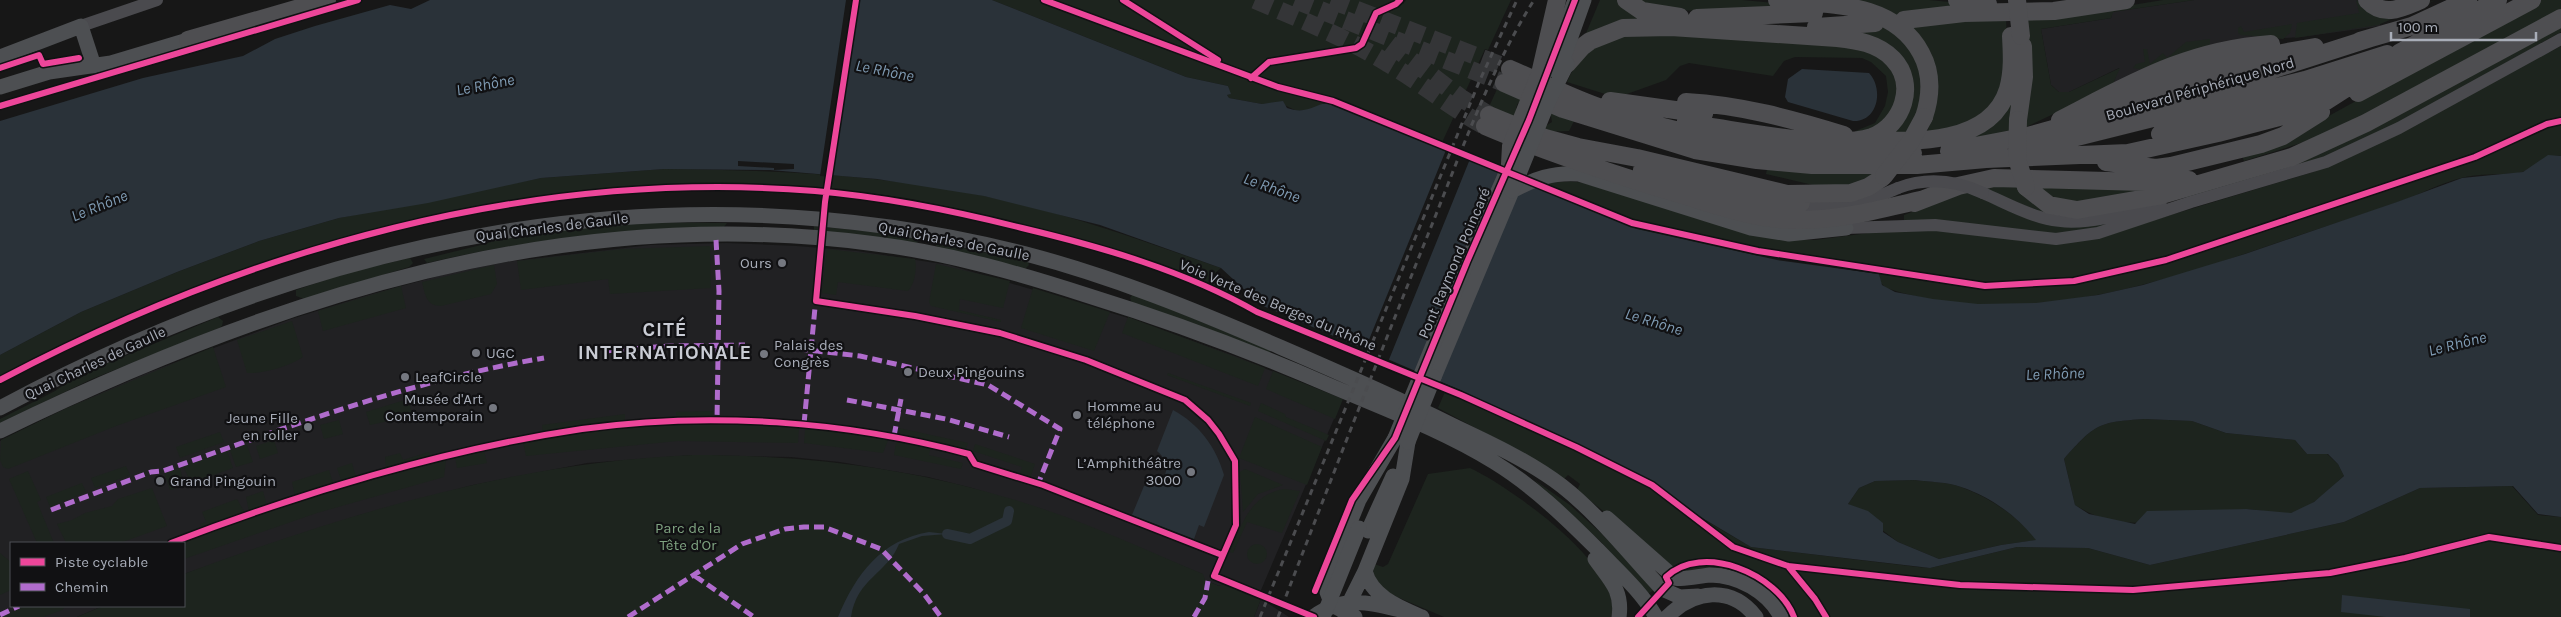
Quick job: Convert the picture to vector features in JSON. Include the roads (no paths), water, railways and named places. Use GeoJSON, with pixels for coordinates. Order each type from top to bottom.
{"type":"FeatureCollection","features":[{"type":"Feature","properties":{"kind":"highway"},"geometry":{"type":"LineString","coordinates":[[188,40],[327,0]]}},
{"type":"Feature","properties":{"kind":"highway"},"geometry":{"type":"LineString","coordinates":[[1510,164],[1511,146],[1540,74],[1557,0]]}},
{"type":"Feature","properties":{"kind":"highway"},"geometry":{"type":"LineString","coordinates":[[1626,0],[1633,6],[1652,14],[1697,18],[1866,13],[1909,35],[1927,67],[1930,92],[1924,116],[1912,141],[1874,188],[1860,197],[1841,201],[1786,199],[1646,160],[1578,147],[1487,120],[1563,158],[1711,205],[1770,218],[1796,220],[1846,218],[1925,199]]}},
{"type":"Feature","properties":{"kind":"highway"},"geometry":{"type":"LineString","coordinates":[[1776,0],[1853,7],[1880,20]]}},
{"type":"Feature","properties":{"kind":"highway"},"geometry":{"type":"LineString","coordinates":[[1957,0],[2043,12]]}},
{"type":"Feature","properties":{"kind":"highway"},"geometry":{"type":"LineString","coordinates":[[2009,0],[2024,71],[2018,120],[2017,159],[2026,187],[2049,205],[2077,210],[2158,196],[2292,157],[2333,140],[2499,53],[2561,18]]}},
{"type":"Feature","properties":{"kind":"highway"},"geometry":{"type":"LineString","coordinates":[[1610,101],[1710,109],[1856,139],[1940,138],[1965,132],[1982,122],[2002,101],[2008,88],[2016,36],[2017,0]]}},
{"type":"Feature","properties":{"kind":"highway"},"geometry":{"type":"LineString","coordinates":[[1904,20],[1964,13],[2043,12],[2126,0]]}},
{"type":"Feature","properties":{"kind":"highway"},"geometry":{"type":"LineString","coordinates":[[2367,0],[2376,8],[2386,11],[2422,0]]}},
{"type":"Feature","properties":{"kind":"highway"},"geometry":{"type":"LineString","coordinates":[[2371,38],[2445,0]]}},
{"type":"Feature","properties":{"kind":"highway"},"geometry":{"type":"LineString","coordinates":[[1986,159],[2186,75],[2256,57],[2371,38],[2412,26],[2468,0]]}},
{"type":"Feature","properties":{"kind":"highway"},"geometry":{"type":"LineString","coordinates":[[2075,157],[2143,150],[2317,108],[2409,48],[2498,0]]}},
{"type":"Feature","properties":{"kind":"highway"},"geometry":{"type":"LineString","coordinates":[[1567,64],[1582,46],[1623,28],[1660,27],[1836,38],[1870,44],[1886,53],[1897,64],[1903,78],[1905,95],[1900,112],[1888,127],[1870,137],[1832,142],[1757,133],[1742,127],[1610,101],[1545,76],[1507,76],[1563,109],[1624,129],[1722,155],[1812,165],[1878,167],[1986,159],[2075,157],[2132,159],[2320,112],[2532,0]]}},
{"type":"Feature","properties":{"kind":"highway"},"geometry":{"type":"LineString","coordinates":[[2127,136],[2177,106],[2266,84],[2356,55],[2389,42],[2412,26]]}},
{"type":"Feature","properties":{"kind":"highway"},"geometry":{"type":"LineString","coordinates":[[2030,142],[2061,148],[2127,136],[2305,91],[2409,48]]}},
{"type":"Feature","properties":{"kind":"highway"},"geometry":{"type":"LineString","coordinates":[[2075,157],[2156,168],[2261,144],[2283,136],[2304,123],[2409,48]]}},
{"type":"Feature","properties":{"kind":"highway"},"geometry":{"type":"LineString","coordinates":[[1545,76],[1602,108],[1646,123],[1708,139],[1789,151],[1920,153],[2030,142],[2164,115],[2305,80],[2409,48]]}},
{"type":"Feature","properties":{"kind":"highway"},"geometry":{"type":"LineString","coordinates":[[1552,139],[1601,141],[1648,149],[1662,158],[1824,194]]}},
{"type":"Feature","properties":{"kind":"highway"},"geometry":{"type":"LineString","coordinates":[[1846,228],[1971,182],[1994,178],[2145,182],[2232,175]]}},
{"type":"Feature","properties":{"kind":"highway"},"geometry":{"type":"LineString","coordinates":[[1680,194],[1738,204],[1824,194],[1851,193],[1868,187],[1883,177]]}},
{"type":"Feature","properties":{"kind":"main road"},"geometry":{"type":"LineString","coordinates":[[0,57],[157,0]]}},
{"type":"Feature","properties":{"kind":"main road"},"geometry":{"type":"LineString","coordinates":[[0,87],[49,72],[128,59],[188,40],[216,24],[299,0]]}},
{"type":"Feature","properties":{"kind":"main road"},"geometry":{"type":"LineString","coordinates":[[1561,40],[1576,0]]}},
{"type":"Feature","properties":{"kind":"main road"},"geometry":{"type":"LineString","coordinates":[[1561,40],[1582,0]]}},
{"type":"Feature","properties":{"kind":"main road"},"geometry":{"type":"LineString","coordinates":[[1549,100],[1582,0]]}},
{"type":"Feature","properties":{"kind":"main road","name":"Pont Raymond Poincaré"},"geometry":{"type":"LineString","coordinates":[[1401,440],[1512,191],[1549,100],[1567,64],[1592,0]]}},
{"type":"Feature","properties":{"kind":"main road"},"geometry":{"type":"LineString","coordinates":[[81,26],[94,66]]}},
{"type":"Feature","properties":{"kind":"main road"},"geometry":{"type":"LineString","coordinates":[[1512,191],[1536,179],[1562,173],[1594,178],[1762,231],[1803,233],[1846,228],[1935,224],[2032,238],[2065,239],[2110,230],[2191,202],[2310,168],[2376,141],[2561,38]]}},
{"type":"Feature","properties":{"kind":"main road","name":"Pont Raymond Poincaré"},"geometry":{"type":"LineString","coordinates":[[1401,440],[1561,40]]}},
{"type":"Feature","properties":{"kind":"main road"},"geometry":{"type":"LineString","coordinates":[[1786,199],[1825,208],[1840,207],[1866,202],[1915,183],[1934,181],[1958,184],[2041,217],[2067,222],[2107,218],[2191,202]]}},
{"type":"Feature","properties":{"kind":"main road","name":"Quai Charles de Gaulle"},"geometry":{"type":"LineString","coordinates":[[0,408],[149,336],[304,280],[406,251],[560,222],[633,216],[715,214],[806,218],[930,233],[1030,255],[1142,290],[1287,350],[1424,411],[1520,459],[1565,488],[1662,589],[1680,597],[1721,595],[1745,605],[1756,617]]}},
{"type":"Feature","properties":{"kind":"main road","name":"Quai Charles de Gaulle"},"geometry":{"type":"LineString","coordinates":[[0,430],[139,366],[228,332],[311,303],[418,272],[560,244],[647,236],[790,236],[876,243],[929,252],[1011,272],[1136,310],[1273,360],[1490,459],[1556,509],[1635,588],[1656,617]]}},
{"type":"Feature","properties":{"kind":"main road"},"geometry":{"type":"LineString","coordinates":[[1342,611],[1327,585],[1329,574],[1360,500],[1401,440]]}},
{"type":"Feature","properties":{"kind":"main road"},"geometry":{"type":"LineString","coordinates":[[1342,611],[1367,565],[1402,479],[1401,440]]}},
{"type":"Feature","properties":{"kind":"main road"},"geometry":{"type":"LineString","coordinates":[[1342,611],[1401,440]]}},
{"type":"Feature","properties":{"kind":"main road"},"geometry":{"type":"LineString","coordinates":[[1323,617],[1401,440]]}},
{"type":"Feature","properties":{"kind":"main road"},"geometry":{"type":"LineString","coordinates":[[1565,488],[1630,536],[1675,578],[1712,575],[1736,579],[1760,593],[1781,617]]}},
{"type":"Feature","properties":{"kind":"main road"},"geometry":{"type":"LineString","coordinates":[[1582,535],[1595,559],[1617,588],[1620,602],[1619,617]]}},
{"type":"Feature","properties":{"kind":"main road"},"geometry":{"type":"LineString","coordinates":[[1367,565],[1368,583],[1376,592],[1417,615]]}},
{"type":"Feature","properties":{"kind":"main road"},"geometry":{"type":"LineString","coordinates":[[1667,617],[1698,596]]}},
{"type":"Feature","properties":{"kind":"main road"},"geometry":{"type":"LineString","coordinates":[[1312,617],[1371,603],[1417,615]]}},
{"type":"Feature","properties":{"kind":"water","name":"Le Rhône"},"geometry":{"type":"Polygon","coordinates":[[[430,0],[992,0],[1186,77],[1228,86],[1231,94],[1227,95],[1229,98],[1262,104],[1283,101],[1287,108],[1295,110],[1307,109],[1321,104],[1330,104],[1637,229],[1777,260],[1879,274],[1882,285],[1895,292],[1978,304],[2036,303],[2098,295],[2143,285],[2245,254],[2462,178],[2523,172],[2548,155],[2561,156],[2561,517],[2538,514],[2513,486],[2420,488],[2344,522],[2150,565],[2088,548],[2017,547],[1930,568],[1751,547],[1699,516],[1655,483],[1460,390],[1261,305],[1221,268],[1100,225],[984,196],[877,179],[770,170],[664,169],[541,178],[428,203],[339,218],[259,241],[177,272],[81,312],[0,355],[0,121],[143,78],[243,56],[275,39],[390,5],[411,9],[430,0]],[[2145,419],[2117,422],[2098,427],[2083,438],[2064,459],[2075,505],[2089,514],[2135,524],[2147,511],[2246,509],[2291,513],[2314,502],[2344,476],[2338,464],[2328,454],[2307,454],[2295,440],[2226,433],[2192,421],[2145,419]],[[1915,480],[1875,481],[1859,488],[1848,504],[1868,511],[1883,523],[1883,532],[1898,542],[1939,559],[2001,545],[2036,540],[2012,515],[1983,496],[1956,485],[1915,480]]]}},
{"type":"Feature","properties":{"kind":"water"},"geometry":{"type":"Polygon","coordinates":[[[1802,69],[1869,73],[1874,80],[1877,95],[1873,110],[1861,120],[1853,121],[1788,102],[1785,97],[1788,79],[1802,69]]]}},
{"type":"Feature","properties":{"kind":"water","name":"L’Amphithéâtre 3000"},"geometry":{"type":"Polygon","coordinates":[[[1173,410],[1191,422],[1205,437],[1221,465],[1224,475],[1204,527],[1199,525],[1194,539],[1132,515],[1144,486],[1152,486],[1158,483],[1165,474],[1165,463],[1157,451],[1173,410]]]}},
{"type":"Feature","properties":{"kind":"water"},"geometry":{"type":"Polygon","coordinates":[[[929,532],[947,534],[922,536],[899,544],[887,563],[859,593],[851,617],[838,617],[853,587],[872,561],[897,543],[912,536],[929,532]]]}},
{"type":"Feature","properties":{"kind":"water"},"geometry":{"type":"Polygon","coordinates":[[[2342,595],[2470,609],[2470,617],[2386,617],[2341,612],[2342,595]]]}},
{"type":"Feature","properties":{"kind":"waterway"},"geometry":{"type":"LineString","coordinates":[[947,534],[970,539],[1007,521],[1009,511]]}},
{"type":"Feature","properties":{"kind":"tunnel"},"geometry":{"type":"LineString","coordinates":[[1255,0],[1323,29],[1357,46],[1401,71],[1485,126]]}},
{"type":"Feature","properties":{"kind":"tunnel"},"geometry":{"type":"LineString","coordinates":[[1295,0],[1504,83]]}},
{"type":"Feature","properties":{"kind":"tunnel"},"geometry":{"type":"LineString","coordinates":[[1331,0],[1510,69]]}},
{"type":"Feature","properties":{"kind":"tunnel"},"geometry":{"type":"LineString","coordinates":[[1390,44],[1461,98],[1489,115]]}},
{"type":"Feature","properties":{"kind":"railway"},"geometry":{"type":"LineString","coordinates":[[1260,617],[1479,82],[1517,0]]}},
{"type":"Feature","properties":{"kind":"railway"},"geometry":{"type":"LineString","coordinates":[[1278,617],[1373,373],[1490,82],[1534,0]]}},
{"type":"Feature","properties":{"kind":"place","name":"Ours"},"geometry":{"type":"Point","coordinates":[782,263]}},
{"type":"Feature","properties":{"kind":"place","name":"UGC"},"geometry":{"type":"Point","coordinates":[476,353]}},
{"type":"Feature","properties":{"kind":"place","name":"Palais des Congrès"},"geometry":{"type":"Point","coordinates":[764,354]}},
{"type":"Feature","properties":{"kind":"place","name":"Deux Pingouins"},"geometry":{"type":"Point","coordinates":[908,372]}},
{"type":"Feature","properties":{"kind":"place","name":"LeafCircle"},"geometry":{"type":"Point","coordinates":[405,377]}},
{"type":"Feature","properties":{"kind":"place","name":"Musée d'Art Contemporain"},"geometry":{"type":"Point","coordinates":[493,408]}},
{"type":"Feature","properties":{"kind":"place","name":"Homme au téléphone"},"geometry":{"type":"Point","coordinates":[1077,415]}},
{"type":"Feature","properties":{"kind":"place","name":"Jeune Fille en roller"},"geometry":{"type":"Point","coordinates":[308,427]}},
{"type":"Feature","properties":{"kind":"place","name":"L’Amphithéâtre 3000"},"geometry":{"type":"Point","coordinates":[1191,472]}},
{"type":"Feature","properties":{"kind":"place","name":"Grand Pingouin"},"geometry":{"type":"Point","coordinates":[160,481]}},
{"type":"Feature","properties":{"kind":"district","name":"CITÉ INTERNATIONALE"},"geometry":{"type":"Point","coordinates":[665,340]}},
{"type":"Feature","properties":{"kind":"park label","name":"Parc de la Tête d'Or"},"geometry":{"type":"Point","coordinates":[688,536]}}]}
